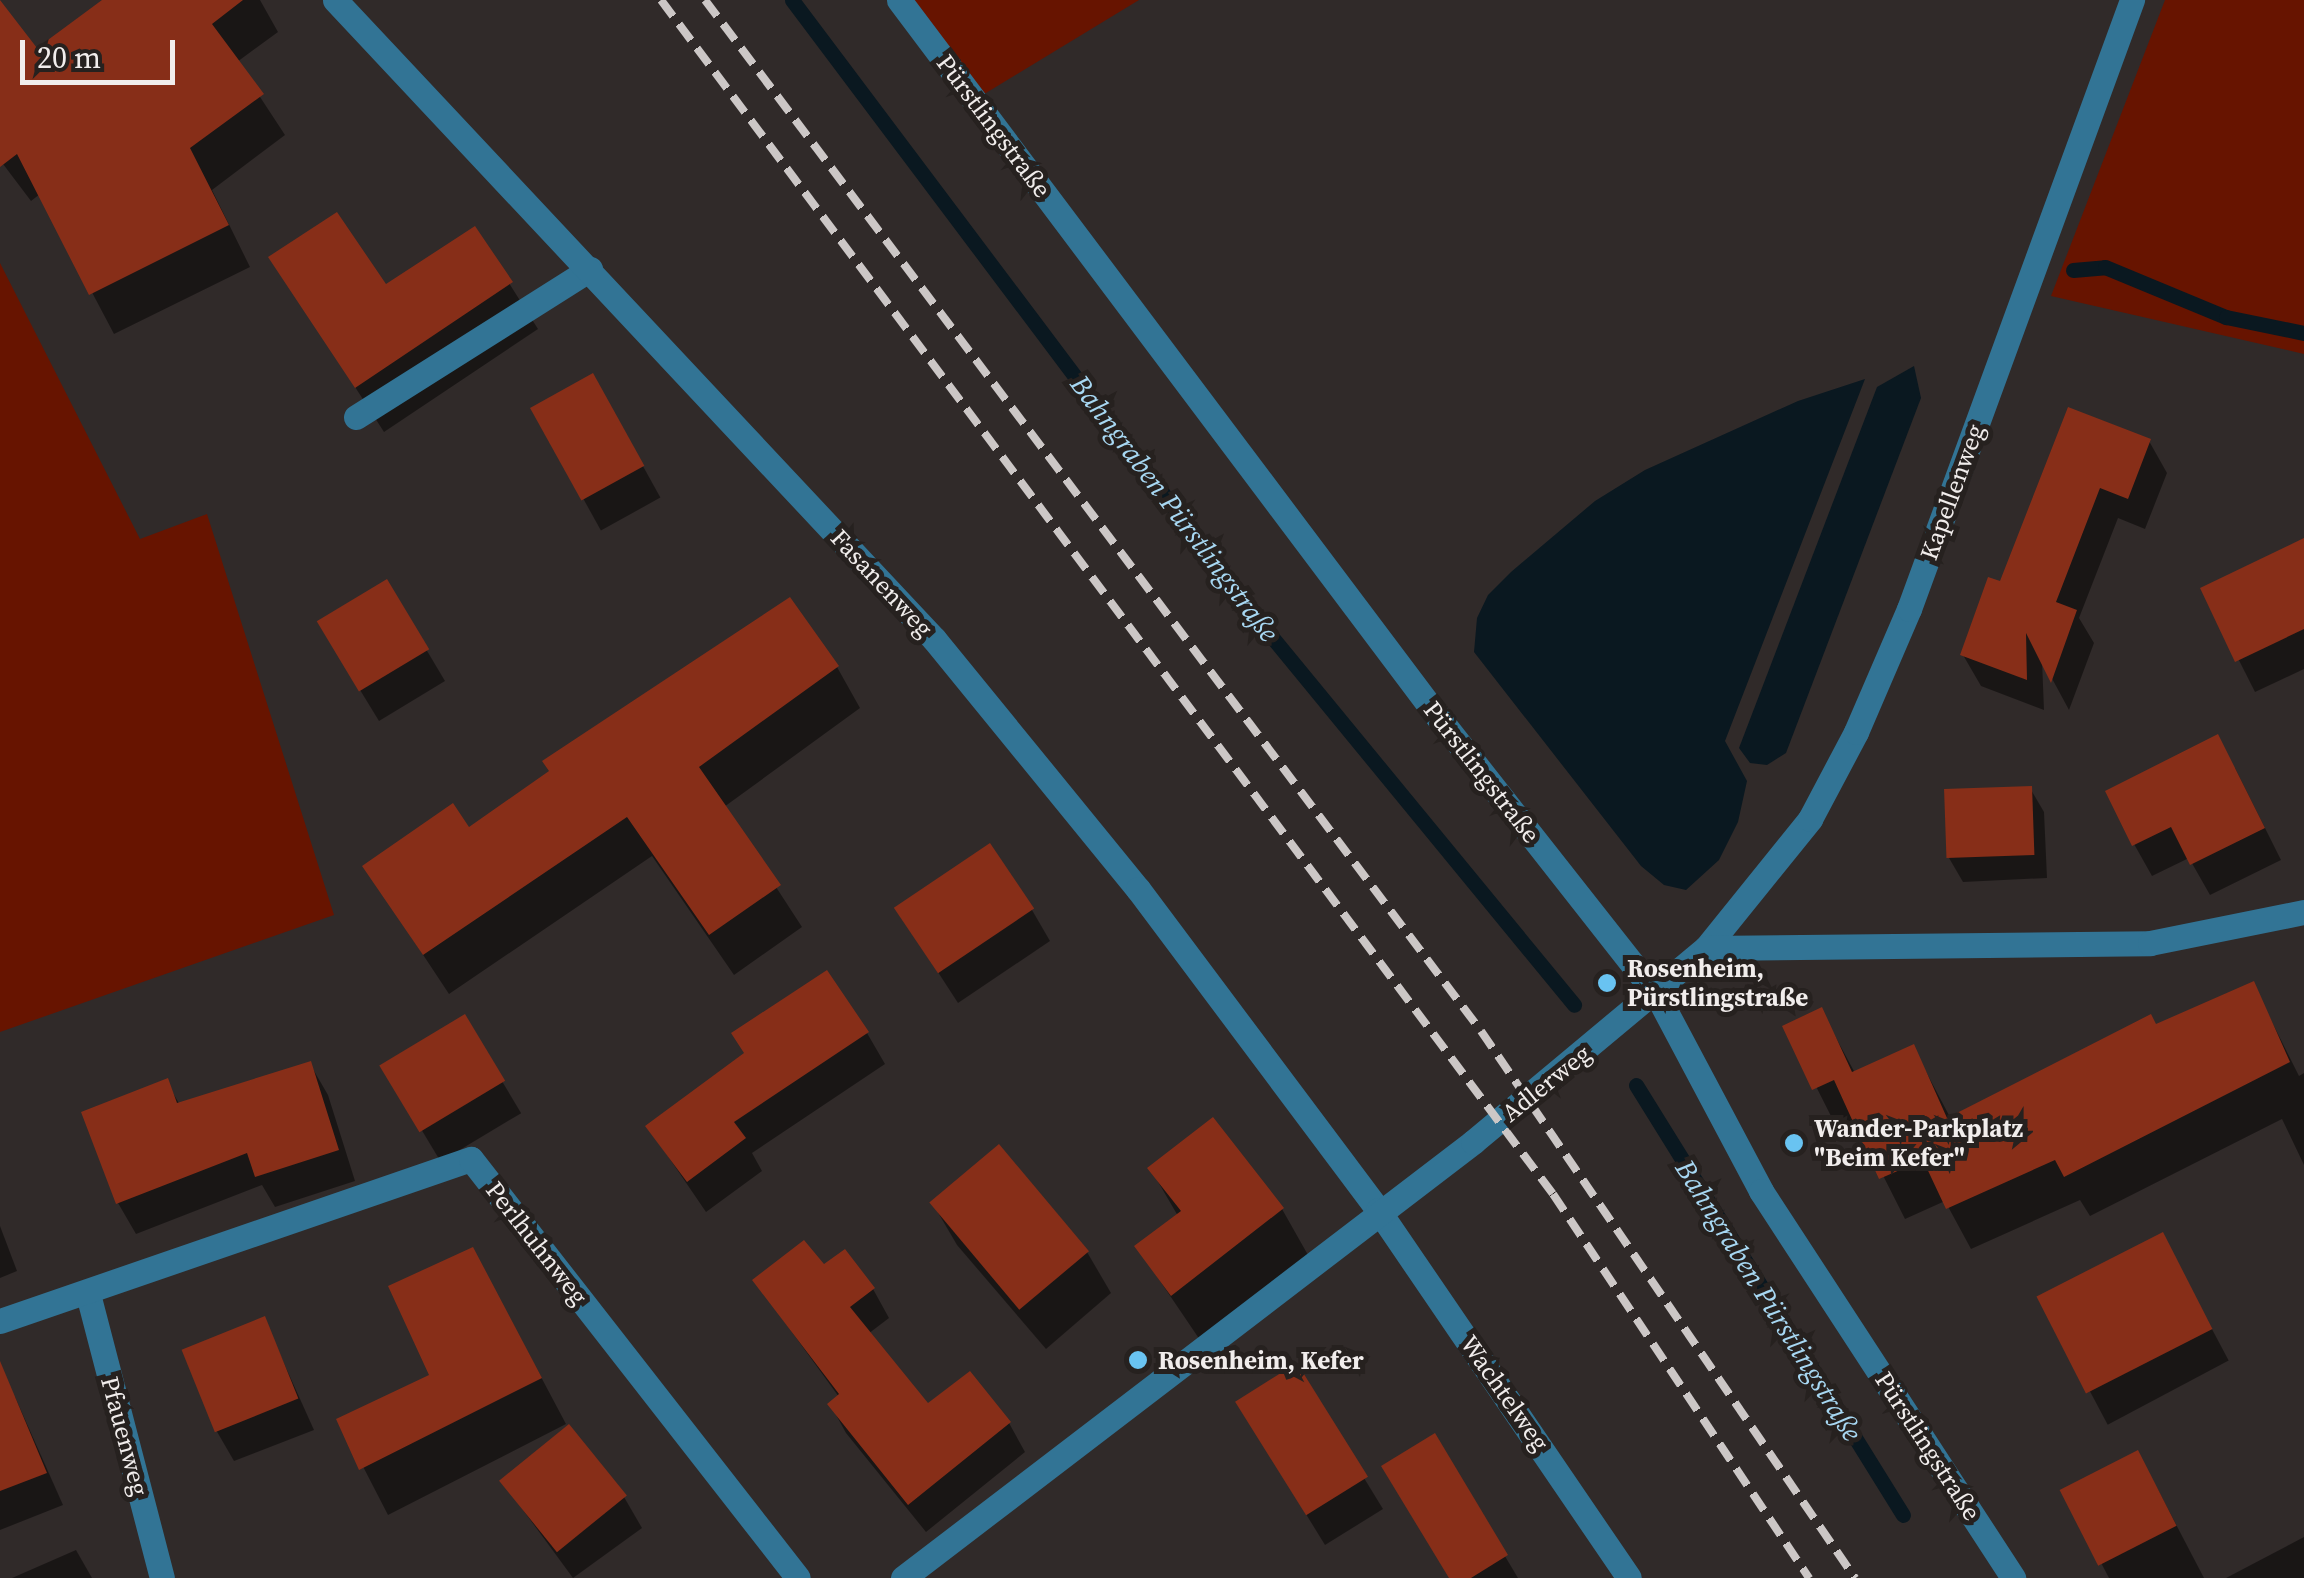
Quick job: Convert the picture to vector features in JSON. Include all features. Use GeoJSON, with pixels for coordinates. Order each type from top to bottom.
{"type":"FeatureCollection","features":[{"type":"Feature","properties":{"kind":"street","name":"Fasanenweg"},"geometry":{"type":"LineString","coordinates":[[335,0],[934,639],[1138,888],[1378,1210]]}},
{"type":"Feature","properties":{"kind":"street","name":"Pürstlingstraße"},"geometry":{"type":"LineString","coordinates":[[899,0],[1438,717],[1658,994],[1761,1191],[2014,1578]]}},
{"type":"Feature","properties":{"kind":"street","name":"Kapellenweg"},"geometry":{"type":"LineString","coordinates":[[1706,948],[1810,819],[1856,732],[1910,609],[2132,0]]}},
{"type":"Feature","properties":{"kind":"street"},"geometry":{"type":"LineString","coordinates":[[356,416],[590,270]]}},
{"type":"Feature","properties":{"kind":"street"},"geometry":{"type":"LineString","coordinates":[[1706,948],[2150,943],[2304,912]]}},
{"type":"Feature","properties":{"kind":"street","name":"Adlerweg"},"geometry":{"type":"LineString","coordinates":[[903,1578],[1658,994],[1706,948]]}},
{"type":"Feature","properties":{"kind":"street","name":"Perlhuhnweg"},"geometry":{"type":"LineString","coordinates":[[0,1321],[471,1160],[798,1578]]}},
{"type":"Feature","properties":{"kind":"street","name":"Wachtelweg"},"geometry":{"type":"LineString","coordinates":[[1378,1210],[1629,1578]]}},
{"type":"Feature","properties":{"kind":"street","name":"Pfauenweg"},"geometry":{"type":"LineString","coordinates":[[88,1294],[162,1578]]}},
{"type":"Feature","properties":{"kind":"shaded area"},"geometry":{"type":"Polygon","coordinates":[[[901,0],[1139,0],[976,99],[901,0]]]}},
{"type":"Feature","properties":{"kind":"shaded area"},"geometry":{"type":"Polygon","coordinates":[[[2165,0],[2304,0],[2304,354],[2051,296],[2165,0]]]}},
{"type":"Feature","properties":{"kind":"shaded area"},"geometry":{"type":"Polygon","coordinates":[[[0,263],[140,539],[207,514],[334,915],[0,1032],[0,263]]]}},
{"type":"Feature","properties":{"kind":"shaded area"},"geometry":{"type":"Polygon","coordinates":[[[1914,366],[1921,398],[1786,753],[1767,765],[1750,763],[1739,748],[1877,387],[1914,366]]]}},
{"type":"Feature","properties":{"kind":"shaded area"},"geometry":{"type":"Polygon","coordinates":[[[1865,379],[1725,741],[1747,781],[1738,822],[1719,860],[1686,890],[1664,885],[1641,866],[1474,652],[1477,618],[1488,595],[1511,572],[1595,501],[1645,470],[1798,401],[1865,379]]]}},
{"type":"Feature","properties":{"kind":"building"},"geometry":{"type":"Polygon","coordinates":[[[0,0],[37,48],[102,0],[243,0],[212,24],[264,94],[190,148],[229,225],[89,295],[17,154],[0,167],[0,0]]]}},
{"type":"Feature","properties":{"kind":"building"},"geometry":{"type":"Polygon","coordinates":[[[337,212],[386,284],[475,226],[513,282],[355,388],[268,257],[337,212]]]}},
{"type":"Feature","properties":{"kind":"building"},"geometry":{"type":"Polygon","coordinates":[[[593,373],[644,466],[581,501],[530,408],[593,373]]]}},
{"type":"Feature","properties":{"kind":"building"},"geometry":{"type":"Polygon","coordinates":[[[2068,407],[2151,439],[2128,499],[2100,488],[2056,602],[2077,610],[2051,683],[2026,633],[2027,680],[1960,655],[1988,577],[2000,581],[2068,407]]]}},
{"type":"Feature","properties":{"kind":"building"},"geometry":{"type":"Polygon","coordinates":[[[2304,538],[2304,629],[2235,662],[2200,588],[2304,538]]]}},
{"type":"Feature","properties":{"kind":"building"},"geometry":{"type":"Polygon","coordinates":[[[387,579],[429,649],[359,692],[317,621],[387,579]]]}},
{"type":"Feature","properties":{"kind":"building"},"geometry":{"type":"Polygon","coordinates":[[[790,597],[839,666],[699,767],[781,885],[709,935],[627,817],[423,955],[362,866],[453,803],[469,827],[549,771],[542,761],[790,597]]]}},
{"type":"Feature","properties":{"kind":"building"},"geometry":{"type":"Polygon","coordinates":[[[2218,734],[2265,828],[2190,865],[2171,827],[2132,846],[2105,791],[2218,734]]]}},
{"type":"Feature","properties":{"kind":"building"},"geometry":{"type":"Polygon","coordinates":[[[2032,786],[2034,855],[1946,858],[1944,789],[2032,786]]]}},
{"type":"Feature","properties":{"kind":"building"},"geometry":{"type":"Polygon","coordinates":[[[990,843],[1034,908],[938,973],[894,908],[990,843]]]}},
{"type":"Feature","properties":{"kind":"building"},"geometry":{"type":"Polygon","coordinates":[[[827,970],[869,1032],[734,1122],[746,1138],[687,1182],[645,1126],[744,1053],[731,1033],[827,970]]]}},
{"type":"Feature","properties":{"kind":"building"},"geometry":{"type":"Polygon","coordinates":[[[2254,981],[2290,1062],[2064,1177],[2055,1160],[1946,1209],[1923,1160],[1879,1179],[1834,1080],[1812,1090],[1782,1026],[1822,1007],[1852,1072],[1914,1044],[1947,1118],[2151,1014],[2156,1024],[2254,981]]]}},
{"type":"Feature","properties":{"kind":"building"},"geometry":{"type":"Polygon","coordinates":[[[465,1014],[505,1081],[419,1132],[379,1066],[465,1014]]]}},
{"type":"Feature","properties":{"kind":"building"},"geometry":{"type":"Polygon","coordinates":[[[311,1061],[339,1150],[255,1177],[247,1153],[116,1204],[81,1112],[168,1078],[177,1103],[311,1061]]]}},
{"type":"Feature","properties":{"kind":"building"},"geometry":{"type":"Polygon","coordinates":[[[1213,1117],[1284,1208],[1171,1296],[1134,1246],[1181,1211],[1147,1168],[1213,1117]]]}},
{"type":"Feature","properties":{"kind":"building"},"geometry":{"type":"Polygon","coordinates":[[[999,1144],[1089,1251],[1019,1310],[929,1202],[999,1144]]]}},
{"type":"Feature","properties":{"kind":"building"},"geometry":{"type":"Polygon","coordinates":[[[2163,1232],[2212,1329],[2086,1394],[2036,1296],[2163,1232]]]}},
{"type":"Feature","properties":{"kind":"building"},"geometry":{"type":"Polygon","coordinates":[[[804,1240],[824,1264],[845,1249],[875,1288],[850,1307],[928,1403],[970,1371],[1011,1422],[908,1505],[827,1404],[839,1394],[752,1280],[804,1240]]]}},
{"type":"Feature","properties":{"kind":"building"},"geometry":{"type":"Polygon","coordinates":[[[473,1247],[542,1378],[359,1470],[336,1419],[429,1375],[388,1286],[473,1247]]]}},
{"type":"Feature","properties":{"kind":"building"},"geometry":{"type":"Polygon","coordinates":[[[265,1316],[298,1399],[215,1432],[182,1350],[265,1316]]]}},
{"type":"Feature","properties":{"kind":"building"},"geometry":{"type":"Polygon","coordinates":[[[0,1361],[47,1473],[0,1491],[0,1361]]]}},
{"type":"Feature","properties":{"kind":"building"},"geometry":{"type":"Polygon","coordinates":[[[1297,1363],[1368,1477],[1306,1515],[1235,1402],[1297,1363]]]}},
{"type":"Feature","properties":{"kind":"building"},"geometry":{"type":"Polygon","coordinates":[[[569,1424],[627,1495],[557,1552],[499,1481],[569,1424]]]}},
{"type":"Feature","properties":{"kind":"building"},"geometry":{"type":"Polygon","coordinates":[[[1435,1433],[1508,1555],[1471,1578],[1449,1578],[1381,1466],[1435,1433]]]}},
{"type":"Feature","properties":{"kind":"building"},"geometry":{"type":"Polygon","coordinates":[[[2138,1450],[2177,1526],[2098,1566],[2060,1490],[2138,1450]]]}},
{"type":"Feature","properties":{"kind":"waterway","name":"Bahngraben Pürstlingstraße"},"geometry":{"type":"LineString","coordinates":[[792,0],[1258,620],[1574,1005]]}},
{"type":"Feature","properties":{"kind":"waterway"},"geometry":{"type":"LineString","coordinates":[[2073,270],[2105,267],[2226,317],[2304,333]]}},
{"type":"Feature","properties":{"kind":"waterway","name":"Bahngraben Pürstlingstraße"},"geometry":{"type":"LineString","coordinates":[[1636,1085],[1903,1515]]}},
{"type":"Feature","properties":{"kind":"railway"},"geometry":{"type":"LineString","coordinates":[[661,0],[1553,1194],[1809,1578]]}},
{"type":"Feature","properties":{"kind":"railway"},"geometry":{"type":"LineString","coordinates":[[705,0],[1481,1031],[1855,1578]]}},
{"type":"Feature","properties":{"kind":"place","name":"Rosenheim, Pürstlingstraße"},"geometry":{"type":"Point","coordinates":[1607,983]}},
{"type":"Feature","properties":{"kind":"place","name":"Wander-Parkplatz \"Beim Kefer\""},"geometry":{"type":"Point","coordinates":[1794,1143]}},
{"type":"Feature","properties":{"kind":"place","name":"Rosenheim, Kefer"},"geometry":{"type":"Point","coordinates":[1138,1360]}}]}
